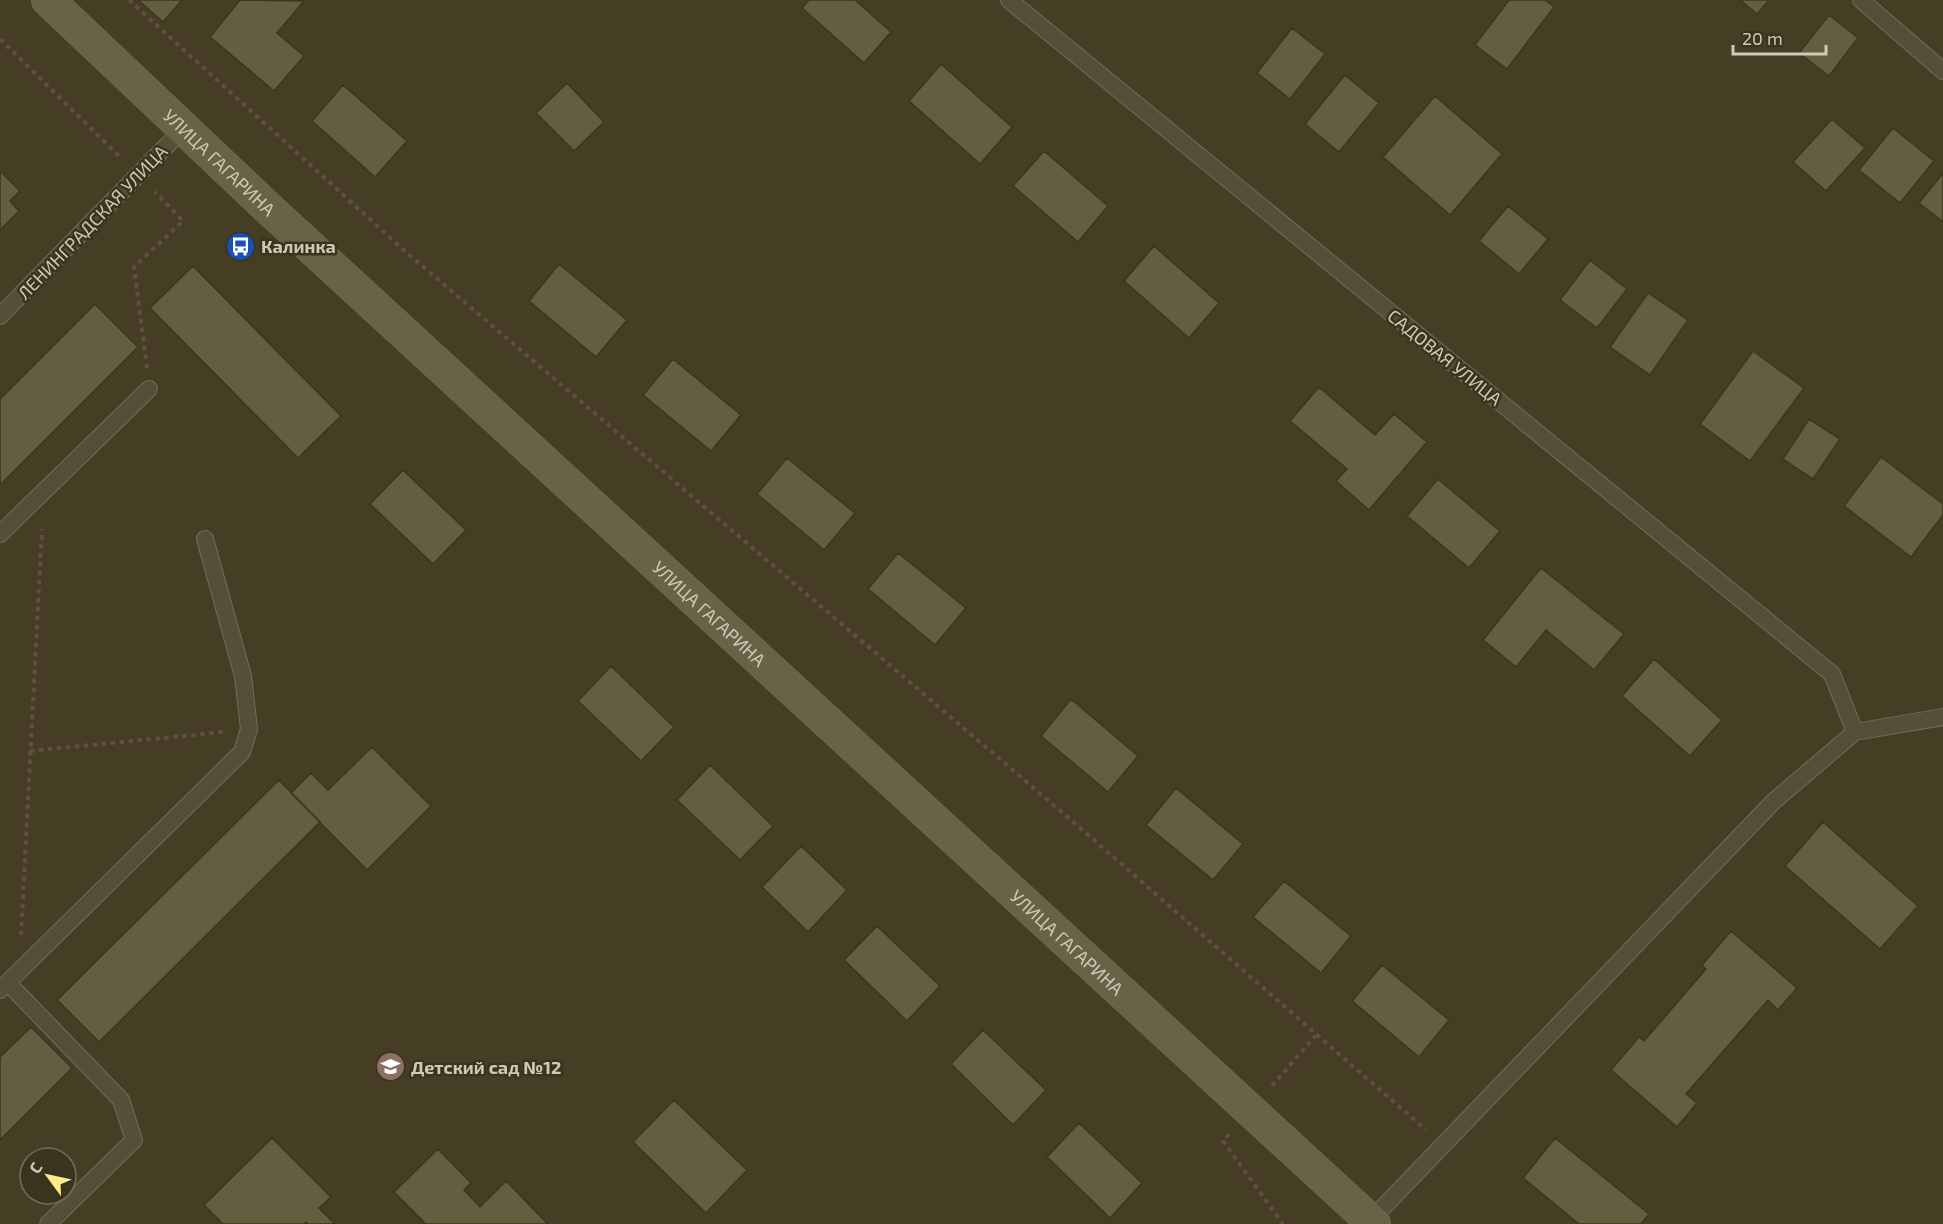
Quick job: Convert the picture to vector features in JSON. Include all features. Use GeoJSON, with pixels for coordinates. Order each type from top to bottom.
{"type":"FeatureCollection","features":[{"type":"Feature","properties":{"kind":"main road","name":"УЛИЦА ГАГАРИНА"},"geometry":{"type":"LineString","coordinates":[[48,0],[183,129],[1370,1223]]}},
{"type":"Feature","properties":{"kind":"lane","name":"САДОВАЯ УЛИЦА"},"geometry":{"type":"LineString","coordinates":[[1009,0],[1832,674],[1855,732]]}},
{"type":"Feature","properties":{"kind":"lane"},"geometry":{"type":"LineString","coordinates":[[1861,0],[1943,71]]}},
{"type":"Feature","properties":{"kind":"lane","name":"ЛЕНИНГРАДСКАЯ УЛИЦА"},"geometry":{"type":"LineString","coordinates":[[0,316],[183,129]]}},
{"type":"Feature","properties":{"kind":"lane"},"geometry":{"type":"LineString","coordinates":[[0,534],[149,389]]}},
{"type":"Feature","properties":{"kind":"lane"},"geometry":{"type":"LineString","coordinates":[[48,1224],[134,1140],[121,1100],[9,981],[242,752],[249,729],[243,676],[205,539]]}},
{"type":"Feature","properties":{"kind":"lane"},"geometry":{"type":"LineString","coordinates":[[1370,1223],[1443,1144],[1774,801],[1855,732],[1943,717]]}},
{"type":"Feature","properties":{"kind":"path"},"geometry":{"type":"LineString","coordinates":[[129,0],[407,253],[1063,813],[1443,1144]]}},
{"type":"Feature","properties":{"kind":"path"},"geometry":{"type":"LineString","coordinates":[[9,981],[30,751],[44,492]]}},
{"type":"Feature","properties":{"kind":"path"},"geometry":{"type":"LineString","coordinates":[[30,751],[249,729]]}},
{"type":"Feature","properties":{"kind":"path"},"geometry":{"type":"LineString","coordinates":[[1223,1141],[1282,1224]]}},
{"type":"Feature","properties":{"kind":"building"},"geometry":{"type":"Polygon","coordinates":[[[138,0],[182,0],[163,22],[138,0]]]}},
{"type":"Feature","properties":{"kind":"building"},"geometry":{"type":"Polygon","coordinates":[[[240,0],[304,1],[277,33],[304,56],[274,91],[210,37],[240,0]]]}},
{"type":"Feature","properties":{"kind":"building"},"geometry":{"type":"Polygon","coordinates":[[[809,0],[855,0],[891,32],[864,63],[802,8],[809,0]]]}},
{"type":"Feature","properties":{"kind":"building"},"geometry":{"type":"Polygon","coordinates":[[[1509,0],[1545,0],[1554,7],[1507,69],[1475,45],[1509,0]]]}},
{"type":"Feature","properties":{"kind":"building"},"geometry":{"type":"Polygon","coordinates":[[[1740,0],[1769,0],[1757,14],[1740,0]]]}},
{"type":"Feature","properties":{"kind":"building"},"geometry":{"type":"Polygon","coordinates":[[[1829,15],[1858,38],[1829,76],[1799,53],[1829,15]]]}},
{"type":"Feature","properties":{"kind":"building"},"geometry":{"type":"Polygon","coordinates":[[[1292,28],[1325,54],[1290,99],[1257,73],[1292,28]]]}},
{"type":"Feature","properties":{"kind":"building"},"geometry":{"type":"Polygon","coordinates":[[[941,64],[1012,127],[980,164],[909,101],[941,64]]]}},
{"type":"Feature","properties":{"kind":"building"},"geometry":{"type":"Polygon","coordinates":[[[1345,75],[1379,103],[1339,152],[1305,124],[1345,75]]]}},
{"type":"Feature","properties":{"kind":"building"},"geometry":{"type":"Polygon","coordinates":[[[567,83],[604,122],[574,151],[536,113],[567,83]]]}},
{"type":"Feature","properties":{"kind":"building"},"geometry":{"type":"Polygon","coordinates":[[[343,85],[407,141],[375,177],[312,121],[343,85]]]}},
{"type":"Feature","properties":{"kind":"building"},"geometry":{"type":"Polygon","coordinates":[[[1435,96],[1502,154],[1450,215],[1383,157],[1435,96]]]}},
{"type":"Feature","properties":{"kind":"building"},"geometry":{"type":"Polygon","coordinates":[[[1832,119],[1865,148],[1826,191],[1793,162],[1832,119]]]}},
{"type":"Feature","properties":{"kind":"building"},"geometry":{"type":"Polygon","coordinates":[[[1893,128],[1934,161],[1900,203],[1859,170],[1893,128]]]}},
{"type":"Feature","properties":{"kind":"building"},"geometry":{"type":"Polygon","coordinates":[[[1044,151],[1108,206],[1078,242],[1013,186],[1044,151]]]}},
{"type":"Feature","properties":{"kind":"building"},"geometry":{"type":"Polygon","coordinates":[[[0,171],[20,191],[10,201],[19,211],[0,230],[0,171]]]}},
{"type":"Feature","properties":{"kind":"building"},"geometry":{"type":"Polygon","coordinates":[[[1943,173],[1943,222],[1919,203],[1943,173]]]}},
{"type":"Feature","properties":{"kind":"building"},"geometry":{"type":"Polygon","coordinates":[[[1508,206],[1548,239],[1519,274],[1479,241],[1508,206]]]}},
{"type":"Feature","properties":{"kind":"building"},"geometry":{"type":"Polygon","coordinates":[[[1154,246],[1219,303],[1189,338],[1124,281],[1154,246]]]}},
{"type":"Feature","properties":{"kind":"building"},"geometry":{"type":"Polygon","coordinates":[[[1590,260],[1627,289],[1597,328],[1560,300],[1590,260]]]}},
{"type":"Feature","properties":{"kind":"building"},"geometry":{"type":"Polygon","coordinates":[[[559,264],[627,320],[596,357],[529,301],[559,264]]]}},
{"type":"Feature","properties":{"kind":"building"},"geometry":{"type":"Polygon","coordinates":[[[193,266],[341,416],[298,458],[150,308],[193,266]]]}},
{"type":"Feature","properties":{"kind":"building"},"geometry":{"type":"Polygon","coordinates":[[[1648,293],[1688,320],[1650,375],[1610,347],[1648,293]]]}},
{"type":"Feature","properties":{"kind":"building"},"geometry":{"type":"Polygon","coordinates":[[[95,304],[138,347],[0,485],[0,399],[95,304]]]}},
{"type":"Feature","properties":{"kind":"building"},"geometry":{"type":"Polygon","coordinates":[[[1753,351],[1804,388],[1750,461],[1700,424],[1753,351]]]}},
{"type":"Feature","properties":{"kind":"building"},"geometry":{"type":"Polygon","coordinates":[[[673,359],[741,415],[711,451],[643,395],[673,359]]]}},
{"type":"Feature","properties":{"kind":"building"},"geometry":{"type":"Polygon","coordinates":[[[1319,387],[1375,435],[1394,414],[1427,442],[1369,510],[1336,481],[1347,469],[1290,421],[1319,387]]]}},
{"type":"Feature","properties":{"kind":"building"},"geometry":{"type":"Polygon","coordinates":[[[1809,419],[1840,439],[1813,479],[1783,459],[1809,419]]]}},
{"type":"Feature","properties":{"kind":"building"},"geometry":{"type":"Polygon","coordinates":[[[1881,457],[1943,504],[1943,515],[1911,557],[1844,506],[1881,457]]]}},
{"type":"Feature","properties":{"kind":"building"},"geometry":{"type":"Polygon","coordinates":[[[787,458],[855,513],[824,550],[757,494],[787,458]]]}},
{"type":"Feature","properties":{"kind":"building"},"geometry":{"type":"Polygon","coordinates":[[[403,470],[466,530],[433,564],[370,504],[403,470]]]}},
{"type":"Feature","properties":{"kind":"building"},"geometry":{"type":"Polygon","coordinates":[[[1438,479],[1500,531],[1469,568],[1407,516],[1438,479]]]}},
{"type":"Feature","properties":{"kind":"building"},"geometry":{"type":"Polygon","coordinates":[[[898,553],[966,608],[935,645],[868,589],[898,553]]]}},
{"type":"Feature","properties":{"kind":"building"},"geometry":{"type":"Polygon","coordinates":[[[1541,568],[1624,634],[1594,670],[1546,630],[1516,667],[1483,640],[1541,568]]]}},
{"type":"Feature","properties":{"kind":"building"},"geometry":{"type":"Polygon","coordinates":[[[1654,659],[1722,720],[1690,756],[1622,696],[1654,659]]]}},
{"type":"Feature","properties":{"kind":"building"},"geometry":{"type":"Polygon","coordinates":[[[611,666],[674,727],[641,761],[578,701],[611,666]]]}},
{"type":"Feature","properties":{"kind":"building"},"geometry":{"type":"Polygon","coordinates":[[[1071,699],[1138,756],[1108,792],[1041,736],[1071,699]]]}},
{"type":"Feature","properties":{"kind":"building"},"geometry":{"type":"Polygon","coordinates":[[[372,747],[431,806],[367,870],[291,793],[311,773],[328,790],[372,747]]]}},
{"type":"Feature","properties":{"kind":"building"},"geometry":{"type":"Polygon","coordinates":[[[710,765],[773,826],[740,860],[677,800],[710,765]]]}},
{"type":"Feature","properties":{"kind":"building"},"geometry":{"type":"Polygon","coordinates":[[[279,780],[320,822],[99,1042],[57,1000],[279,780]]]}},
{"type":"Feature","properties":{"kind":"building"},"geometry":{"type":"Polygon","coordinates":[[[1176,788],[1243,844],[1213,880],[1146,825],[1176,788]]]}},
{"type":"Feature","properties":{"kind":"building"},"geometry":{"type":"Polygon","coordinates":[[[1823,822],[1918,906],[1880,949],[1785,866],[1823,822]]]}},
{"type":"Feature","properties":{"kind":"building"},"geometry":{"type":"Polygon","coordinates":[[[801,846],[847,890],[808,932],[762,887],[801,846]]]}},
{"type":"Feature","properties":{"kind":"building"},"geometry":{"type":"Polygon","coordinates":[[[1284,881],[1351,936],[1321,973],[1253,917],[1284,881]]]}},
{"type":"Feature","properties":{"kind":"building"},"geometry":{"type":"Polygon","coordinates":[[[877,926],[940,986],[907,1021],[844,960],[877,926]]]}},
{"type":"Feature","properties":{"kind":"building"},"geometry":{"type":"Polygon","coordinates":[[[1731,931],[1797,988],[1778,1010],[1768,1000],[1686,1094],[1697,1103],[1677,1127],[1611,1070],[1639,1037],[1644,1041],[1706,969],[1702,965],[1731,931]]]}},
{"type":"Feature","properties":{"kind":"building"},"geometry":{"type":"Polygon","coordinates":[[[1382,965],[1449,1020],[1419,1057],[1352,1001],[1382,965]]]}},
{"type":"Feature","properties":{"kind":"building"},"geometry":{"type":"Polygon","coordinates":[[[31,1027],[72,1068],[0,1140],[0,1057],[31,1027]]]}},
{"type":"Feature","properties":{"kind":"building"},"geometry":{"type":"Polygon","coordinates":[[[983,1030],[1046,1090],[1013,1125],[951,1064],[983,1030]]]}},
{"type":"Feature","properties":{"kind":"building"},"geometry":{"type":"Polygon","coordinates":[[[674,1100],[747,1170],[706,1213],[633,1142],[674,1100]]]}},
{"type":"Feature","properties":{"kind":"building"},"geometry":{"type":"Polygon","coordinates":[[[1079,1123],[1142,1183],[1110,1218],[1047,1157],[1079,1123]]]}},
{"type":"Feature","properties":{"kind":"building"},"geometry":{"type":"Polygon","coordinates":[[[272,1138],[331,1197],[319,1208],[335,1224],[306,1222],[304,1224],[223,1224],[204,1205],[272,1138]]]}},
{"type":"Feature","properties":{"kind":"building"},"geometry":{"type":"Polygon","coordinates":[[[1555,1138],[1649,1214],[1641,1224],[1579,1224],[1523,1178],[1555,1138]]]}},
{"type":"Feature","properties":{"kind":"building"},"geometry":{"type":"Polygon","coordinates":[[[438,1149],[471,1183],[464,1190],[480,1207],[506,1181],[548,1224],[426,1224],[394,1192],[438,1149]]]}},
{"type":"Feature","properties":{"kind":"place","name":"Калинка"},"geometry":{"type":"Point","coordinates":[240,246]}},
{"type":"Feature","properties":{"kind":"place","name":"Детский сад №12"},"geometry":{"type":"Point","coordinates":[390,1067]}}]}
